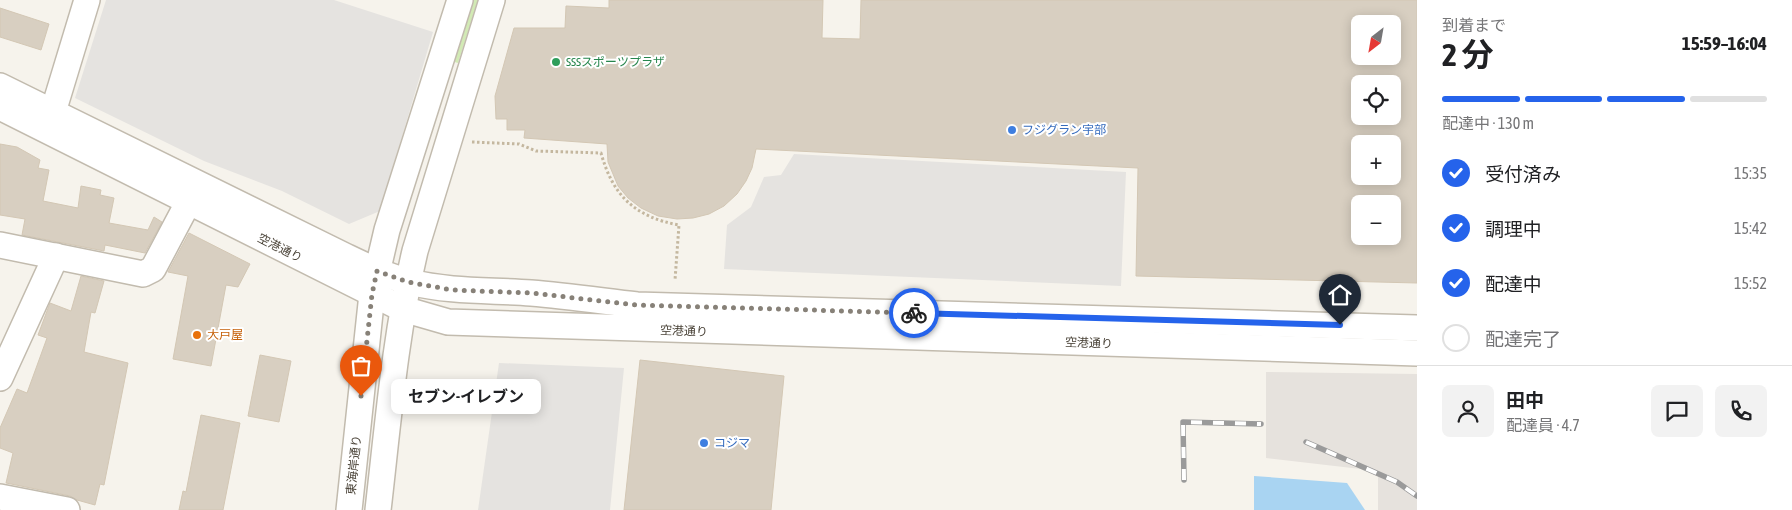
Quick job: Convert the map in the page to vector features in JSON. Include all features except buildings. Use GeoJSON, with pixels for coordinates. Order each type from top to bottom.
{"type":"FeatureCollection","features":[{"type":"Feature","properties":{"kind":"street"},"geometry":{"type":"LineString","coordinates":[[53,112],[87,0]]}},
{"type":"Feature","properties":{"kind":"street","name":"東海岸通り"},"geometry":{"type":"LineString","coordinates":[[349,510],[374,282],[388,230],[460,0]]}},
{"type":"Feature","properties":{"kind":"street"},"geometry":{"type":"LineString","coordinates":[[378,510],[402,309],[408,282],[415,251],[492,0]]}},
{"type":"Feature","properties":{"kind":"street","name":"空港通り"},"geometry":{"type":"LineString","coordinates":[[0,86],[53,112],[374,282],[402,309],[448,322],[1417,353]]}},
{"type":"Feature","properties":{"kind":"street","name":"空港通り"},"geometry":{"type":"LineString","coordinates":[[0,108],[189,201],[374,282],[408,282],[452,290],[531,293],[637,305],[1417,328]]}},
{"type":"Feature","properties":{"kind":"street"},"geometry":{"type":"LineString","coordinates":[[0,245],[143,274],[153,269],[189,201]]}},
{"type":"Feature","properties":{"kind":"street"},"geometry":{"type":"LineString","coordinates":[[0,378],[56,256]]}},
{"type":"Feature","properties":{"kind":"street"},"geometry":{"type":"LineString","coordinates":[[0,497],[67,510]]}},
{"type":"Feature","properties":{"kind":"path"},"geometry":{"type":"LineString","coordinates":[[468,141],[519,144],[536,151],[601,153],[607,174],[617,191],[630,205],[660,222],[679,225],[675,280]]}},
{"type":"Feature","properties":{"kind":"shaded area"},"geometry":{"type":"Polygon","coordinates":[[[106,0],[334,0],[433,32],[380,211],[349,224],[282,191],[204,161],[75,98],[106,0]]]}},
{"type":"Feature","properties":{"kind":"shaded area"},"geometry":{"type":"Polygon","coordinates":[[[794,154],[1126,172],[1121,286],[724,269],[727,225],[751,207],[764,177],[781,175],[794,154]]]}},
{"type":"Feature","properties":{"kind":"shaded area"},"geometry":{"type":"Polygon","coordinates":[[[499,363],[624,368],[610,510],[478,510],[499,363]]]}},
{"type":"Feature","properties":{"kind":"shaded area"},"geometry":{"type":"Polygon","coordinates":[[[1266,372],[1417,374],[1417,510],[1378,510],[1378,471],[1266,458],[1266,372]]]}},
{"type":"Feature","properties":{"kind":"green space"},"geometry":{"type":"Polygon","coordinates":[[[470,0],[478,0],[458,63],[451,61],[470,0]]]}},
{"type":"Feature","properties":{"kind":"water"},"geometry":{"type":"Polygon","coordinates":[[[1254,476],[1347,483],[1365,510],[1254,510],[1254,476]]]}},
{"type":"Feature","properties":{"kind":"railway"},"geometry":{"type":"LineString","coordinates":[[1184,480],[1183,422],[1261,424]]}},
{"type":"Feature","properties":{"kind":"railway"},"geometry":{"type":"LineString","coordinates":[[1306,442],[1397,482],[1417,496]]}},
{"type":"Feature","properties":{"kind":"way so far"},"geometry":{"type":"LineString","coordinates":[[361,396],[372,294],[377,271],[408,282],[452,290],[531,293],[637,305],[914,313]]}},
{"type":"Feature","properties":{"kind":"place","name":"SSSスポーツプラザ"},"geometry":{"type":"Point","coordinates":[556,62]}},
{"type":"Feature","properties":{"kind":"place","name":"フジグラン宇部"},"geometry":{"type":"Point","coordinates":[1012,130]}},
{"type":"Feature","properties":{"kind":"place","name":"大戸屋"},"geometry":{"type":"Point","coordinates":[197,335]}},
{"type":"Feature","properties":{"kind":"place","name":"セブン-イレブン"},"geometry":{"type":"Point","coordinates":[361,396]}},
{"type":"Feature","properties":{"kind":"place","name":"コジマ"},"geometry":{"type":"Point","coordinates":[704,443]}},
{"type":"Feature","properties":{"kind":"route"},"geometry":{"type":"LineString","coordinates":[[914,313],[1340,325]]}}]}
